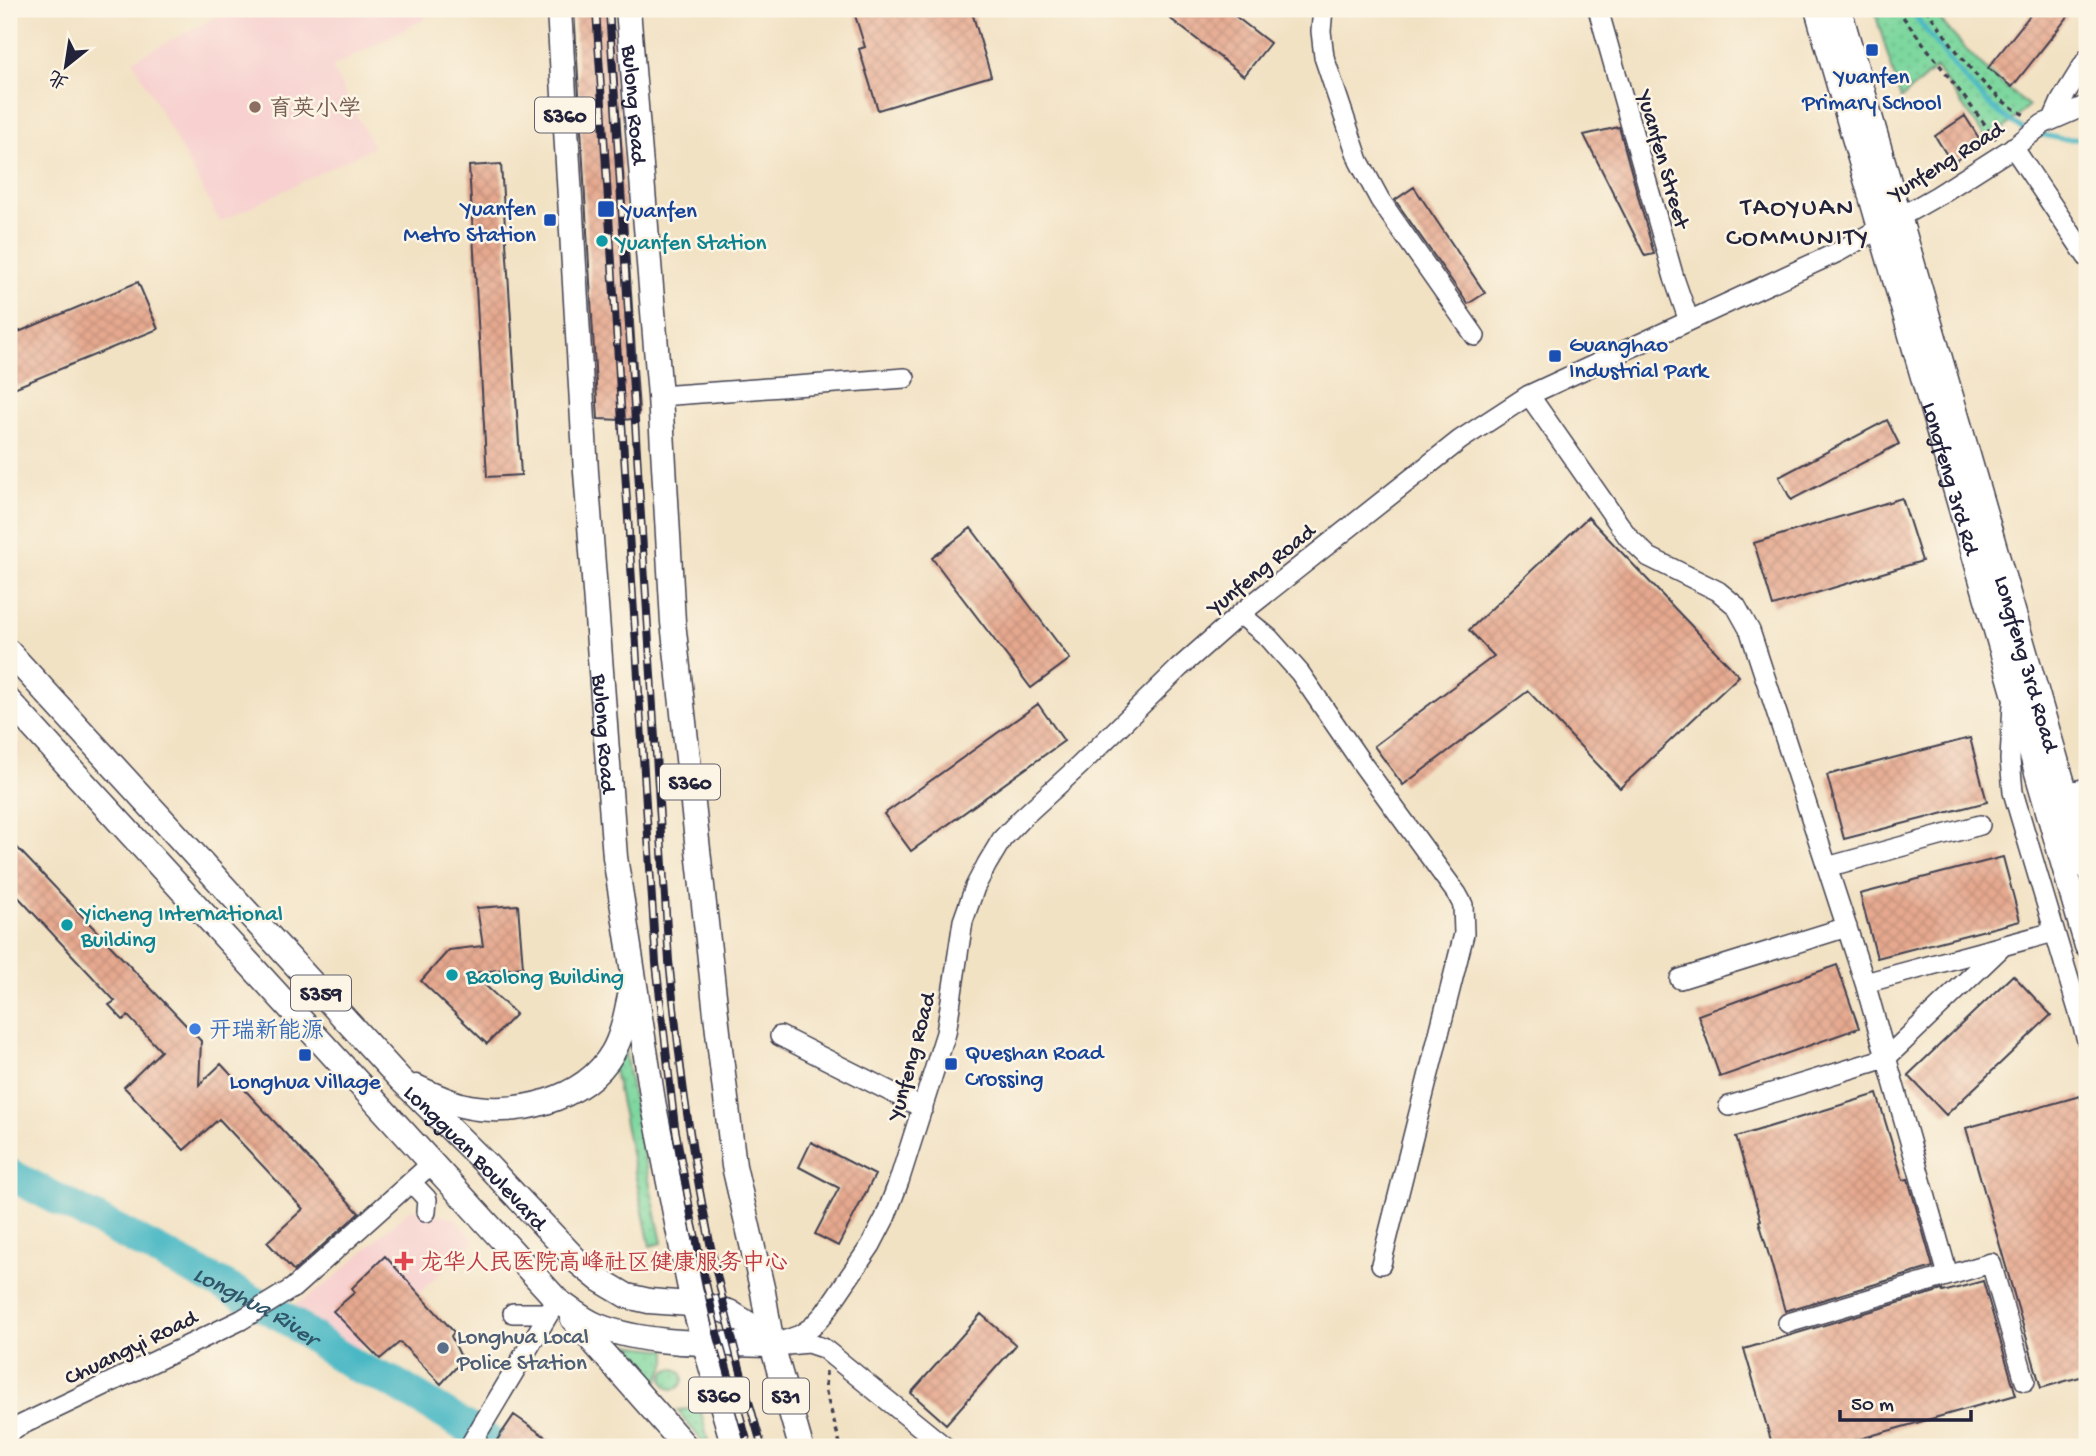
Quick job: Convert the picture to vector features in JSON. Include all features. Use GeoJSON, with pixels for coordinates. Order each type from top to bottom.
{"type":"FeatureCollection","features":[{"type":"Feature","properties":{"kind":"main road","name":"Bulong Road"},"geometry":{"type":"LineString","coordinates":[[559,9],[604,725],[615,857],[653,1101],[693,1303],[734,1447]]}},
{"type":"Feature","properties":{"kind":"main road","name":"Bulong Road"},"geometry":{"type":"LineString","coordinates":[[628,9],[660,396],[673,622],[719,1046],[734,1166],[763,1292],[772,1345],[801,1447]]}},
{"type":"Feature","properties":{"kind":"main road","name":"Longfeng 3rd Rd"},"geometry":{"type":"LineString","coordinates":[[1817,9],[1889,223],[1959,462],[2014,688],[2087,946]]}},
{"type":"Feature","properties":{"kind":"main road","name":"Longfeng 3rd Rd"},"geometry":{"type":"LineString","coordinates":[[1839,9],[1889,223]]}},
{"type":"Feature","properties":{"kind":"main road","name":"Longfeng 3rd Road"},"geometry":{"type":"LineString","coordinates":[[1959,462],[2077,791],[2087,867]]}},
{"type":"Feature","properties":{"kind":"main road","name":"Longguan Boulevard"},"geometry":{"type":"LineString","coordinates":[[9,652],[401,1079],[590,1273],[627,1296],[649,1301],[693,1303],[729,1312],[761,1332],[772,1345]]}},
{"type":"Feature","properties":{"kind":"main road","name":"Longguan Boulevard"},"geometry":{"type":"LineString","coordinates":[[9,701],[430,1164],[552,1308],[608,1329],[642,1337],[772,1345]]}},
{"type":"Feature","properties":{"kind":"main road"},"geometry":{"type":"LineString","coordinates":[[401,1079],[444,1099],[479,1108],[514,1108],[551,1100],[580,1086],[602,1067],[612,1053],[620,1037],[633,985]]}},
{"type":"Feature","properties":{"kind":"main road"},"geometry":{"type":"LineString","coordinates":[[552,1308],[686,1447]]}},
{"type":"Feature","properties":{"kind":"street"},"geometry":{"type":"LineString","coordinates":[[1323,9],[1321,31],[1324,57],[1359,161],[1380,201],[1475,336]]}},
{"type":"Feature","properties":{"kind":"street","name":"Yuanfen Street"},"geometry":{"type":"LineString","coordinates":[[1598,9],[1674,278],[1689,321]]}},
{"type":"Feature","properties":{"kind":"street"},"geometry":{"type":"LineString","coordinates":[[2041,120],[2060,100],[2087,59]]}},
{"type":"Feature","properties":{"kind":"street","name":"Yunfeng Road"},"geometry":{"type":"LineString","coordinates":[[772,1345],[787,1341],[812,1327],[839,1294],[885,1218],[946,1033],[963,921],[975,887],[1002,839],[1179,668],[1240,614],[1460,440],[1529,395],[1838,252],[1889,223],[2041,120],[2087,105]]}},
{"type":"Feature","properties":{"kind":"street"},"geometry":{"type":"LineString","coordinates":[[2012,142],[2087,257]]}},
{"type":"Feature","properties":{"kind":"street"},"geometry":{"type":"LineString","coordinates":[[660,396],[905,378]]}},
{"type":"Feature","properties":{"kind":"street"},"geometry":{"type":"LineString","coordinates":[[1529,395],[1628,537],[1648,557],[1718,591],[1736,606],[1750,631],[1865,982],[1948,1275]]}},
{"type":"Feature","properties":{"kind":"street"},"geometry":{"type":"LineString","coordinates":[[1240,614],[1269,638],[1300,673],[1463,905],[1464,934],[1381,1264]]}},
{"type":"Feature","properties":{"kind":"street"},"geometry":{"type":"LineString","coordinates":[[2014,688],[2010,760],[2013,792],[2087,1040]]}},
{"type":"Feature","properties":{"kind":"street"},"geometry":{"type":"LineString","coordinates":[[1827,867],[1980,825]]}},
{"type":"Feature","properties":{"kind":"street"},"geometry":{"type":"LineString","coordinates":[[1680,979],[1847,927]]}},
{"type":"Feature","properties":{"kind":"street"},"geometry":{"type":"LineString","coordinates":[[1865,982],[2054,932]]}},
{"type":"Feature","properties":{"kind":"street"},"geometry":{"type":"LineString","coordinates":[[1729,1106],[1886,1058],[2004,945]]}},
{"type":"Feature","properties":{"kind":"street"},"geometry":{"type":"LineString","coordinates":[[780,1036],[923,1108]]}},
{"type":"Feature","properties":{"kind":"street","name":"Chuangyi Road"},"geometry":{"type":"LineString","coordinates":[[9,1433],[241,1320],[293,1288],[430,1164]]}},
{"type":"Feature","properties":{"kind":"street"},"geometry":{"type":"LineString","coordinates":[[411,1182],[427,1199],[426,1213]]}},
{"type":"Feature","properties":{"kind":"street"},"geometry":{"type":"LineString","coordinates":[[1788,1323],[1991,1263],[2025,1381]]}},
{"type":"Feature","properties":{"kind":"street"},"geometry":{"type":"LineString","coordinates":[[513,1313],[543,1313],[552,1308]]}},
{"type":"Feature","properties":{"kind":"street"},"geometry":{"type":"LineString","coordinates":[[469,1447],[552,1308]]}},
{"type":"Feature","properties":{"kind":"street"},"geometry":{"type":"LineString","coordinates":[[772,1345],[808,1343],[823,1348],[944,1447]]}},
{"type":"Feature","properties":{"kind":"path"},"geometry":{"type":"LineString","coordinates":[[1897,9],[2012,142]]}},
{"type":"Feature","properties":{"kind":"path"},"geometry":{"type":"LineString","coordinates":[[1926,9],[1989,88],[2004,102],[2041,120]]}},
{"type":"Feature","properties":{"kind":"path"},"geometry":{"type":"LineString","coordinates":[[826,1371],[825,1389],[841,1447]]}},
{"type":"Feature","properties":{"kind":"shaded area","name":"育英小学"},"geometry":{"type":"Polygon","coordinates":[[[231,9],[425,9],[425,19],[332,67],[373,147],[220,222],[133,60],[231,9]]]}},
{"type":"Feature","properties":{"kind":"shaded area"},"geometry":{"type":"Polygon","coordinates":[[[9,733],[21,745],[13,776],[9,780],[9,733]]]}},
{"type":"Feature","properties":{"kind":"shaded area","name":"龙华人民医院高峰社区健康服务中心"},"geometry":{"type":"Polygon","coordinates":[[[410,1209],[455,1218],[475,1241],[358,1350],[297,1314],[294,1306],[332,1280],[410,1209]]]}},
{"type":"Feature","properties":{"kind":"green space"},"geometry":{"type":"Polygon","coordinates":[[[1874,9],[1932,9],[1977,61],[2029,106],[1987,140],[1936,68],[1901,99],[1874,9]]]}},
{"type":"Feature","properties":{"kind":"green space"},"geometry":{"type":"Polygon","coordinates":[[[624,1046],[662,1243],[650,1246],[612,1060],[624,1046]]]}},
{"type":"Feature","properties":{"kind":"green space"},"geometry":{"type":"Polygon","coordinates":[[[620,1344],[667,1350],[667,1362],[655,1387],[620,1348],[620,1344]]]}},
{"type":"Feature","properties":{"kind":"green space"},"geometry":{"type":"Polygon","coordinates":[[[673,1369],[680,1372],[683,1379],[680,1386],[673,1389],[666,1386],[663,1379],[666,1372],[673,1369]]]}},
{"type":"Feature","properties":{"kind":"green space"},"geometry":{"type":"Polygon","coordinates":[[[700,1408],[708,1440],[702,1441],[677,1410],[700,1408]]]}},
{"type":"Feature","properties":{"kind":"building","name":"Yuanfen Station"},"geometry":{"type":"Polygon","coordinates":[[[574,9],[612,9],[639,412],[632,419],[598,419],[574,9]]]}},
{"type":"Feature","properties":{"kind":"building"},"geometry":{"type":"Polygon","coordinates":[[[853,9],[971,9],[991,76],[878,110],[859,49],[865,47],[853,9]]]}},
{"type":"Feature","properties":{"kind":"building"},"geometry":{"type":"Polygon","coordinates":[[[1158,9],[1226,9],[1270,43],[1244,76],[1158,9]]]}},
{"type":"Feature","properties":{"kind":"building"},"geometry":{"type":"Polygon","coordinates":[[[2035,9],[2074,9],[2012,87],[1988,68],[2035,9]]]}},
{"type":"Feature","properties":{"kind":"building"},"geometry":{"type":"Polygon","coordinates":[[[1965,116],[1982,143],[1952,163],[1935,136],[1965,116]]]}},
{"type":"Feature","properties":{"kind":"building"},"geometry":{"type":"Polygon","coordinates":[[[1619,127],[1654,254],[1645,256],[1584,135],[1619,127]]]}},
{"type":"Feature","properties":{"kind":"building"},"geometry":{"type":"Polygon","coordinates":[[[501,164],[521,475],[487,477],[469,166],[501,164]]]}},
{"type":"Feature","properties":{"kind":"building"},"geometry":{"type":"Polygon","coordinates":[[[1414,187],[1485,293],[1468,304],[1395,200],[1414,187]]]}},
{"type":"Feature","properties":{"kind":"building"},"geometry":{"type":"Polygon","coordinates":[[[138,282],[158,329],[9,390],[9,336],[138,282]]]}},
{"type":"Feature","properties":{"kind":"building"},"geometry":{"type":"Polygon","coordinates":[[[1887,420],[1899,444],[1791,500],[1779,477],[1887,420]]]}},
{"type":"Feature","properties":{"kind":"building"},"geometry":{"type":"Polygon","coordinates":[[[1902,498],[1922,561],[1773,606],[1754,543],[1902,498]]]}},
{"type":"Feature","properties":{"kind":"building"},"geometry":{"type":"Polygon","coordinates":[[[1588,517],[1739,676],[1620,788],[1528,691],[1403,785],[1374,746],[1494,656],[1469,630],[1588,517]]]}},
{"type":"Feature","properties":{"kind":"building"},"geometry":{"type":"Polygon","coordinates":[[[971,528],[1070,659],[1031,688],[932,558],[971,528]]]}},
{"type":"Feature","properties":{"kind":"building"},"geometry":{"type":"Polygon","coordinates":[[[1038,704],[1064,741],[911,851],[884,814],[1038,704]]]}},
{"type":"Feature","properties":{"kind":"building"},"geometry":{"type":"Polygon","coordinates":[[[1970,738],[1987,802],[1844,839],[1827,775],[1970,738]]]}},
{"type":"Feature","properties":{"kind":"building"},"geometry":{"type":"Polygon","coordinates":[[[9,839],[201,1041],[199,1085],[221,1064],[359,1213],[294,1271],[267,1242],[303,1209],[219,1119],[184,1150],[124,1087],[161,1051],[128,1016],[123,1020],[109,1005],[115,1001],[9,887],[9,839]]]}},
{"type":"Feature","properties":{"kind":"building"},"geometry":{"type":"Polygon","coordinates":[[[2003,857],[2020,921],[1877,958],[1860,894],[2003,857]]]}},
{"type":"Feature","properties":{"kind":"building","name":"Baolong Building"},"geometry":{"type":"Polygon","coordinates":[[[518,905],[523,967],[472,973],[516,1014],[487,1044],[421,981],[449,950],[483,946],[477,908],[518,905]]]}},
{"type":"Feature","properties":{"kind":"building"},"geometry":{"type":"Polygon","coordinates":[[[1837,965],[1859,1028],[1720,1077],[1698,1015],[1837,965]]]}},
{"type":"Feature","properties":{"kind":"building"},"geometry":{"type":"Polygon","coordinates":[[[2013,975],[2051,1015],[1946,1115],[1908,1075],[2013,975]]]}},
{"type":"Feature","properties":{"kind":"building"},"geometry":{"type":"Polygon","coordinates":[[[1877,1094],[1903,1180],[1908,1179],[1933,1267],[1785,1311],[1736,1137],[1877,1094]]]}},
{"type":"Feature","properties":{"kind":"building"},"geometry":{"type":"Polygon","coordinates":[[[2080,1096],[2087,1120],[2087,1375],[2041,1388],[1966,1128],[2080,1096]]]}},
{"type":"Feature","properties":{"kind":"building"},"geometry":{"type":"Polygon","coordinates":[[[811,1142],[875,1175],[838,1246],[815,1234],[839,1188],[799,1167],[811,1142]]]}},
{"type":"Feature","properties":{"kind":"building"},"geometry":{"type":"Polygon","coordinates":[[[385,1256],[454,1332],[451,1336],[460,1355],[460,1363],[441,1384],[400,1342],[380,1359],[333,1311],[355,1292],[352,1288],[385,1256]]]}},
{"type":"Feature","properties":{"kind":"building"},"geometry":{"type":"Polygon","coordinates":[[[1983,1281],[2016,1395],[1831,1447],[1773,1447],[1744,1349],[1942,1290],[1943,1292],[1983,1281]]]}},
{"type":"Feature","properties":{"kind":"building"},"geometry":{"type":"Polygon","coordinates":[[[981,1314],[1016,1345],[946,1424],[911,1393],[981,1314]]]}},
{"type":"Feature","properties":{"kind":"building"},"geometry":{"type":"Polygon","coordinates":[[[514,1415],[560,1447],[508,1447],[497,1440],[514,1415]]]}},
{"type":"Feature","properties":{"kind":"waterway"},"geometry":{"type":"LineString","coordinates":[[1910,9],[1978,93],[2010,121],[2026,130]]}},
{"type":"Feature","properties":{"kind":"waterway"},"geometry":{"type":"LineString","coordinates":[[2038,134],[2062,139],[2087,139]]}},
{"type":"Feature","properties":{"kind":"waterway","name":"Longhua River"},"geometry":{"type":"LineString","coordinates":[[9,1174],[284,1317],[361,1369],[394,1383],[499,1447]]}},
{"type":"Feature","properties":{"kind":"railway"},"geometry":{"type":"LineString","coordinates":[[596,9],[656,963],[675,1127],[692,1220],[717,1333],[749,1447]]}},
{"type":"Feature","properties":{"kind":"railway"},"geometry":{"type":"LineString","coordinates":[[609,9],[669,961],[695,1166],[729,1328],[762,1447]]}},
{"type":"Feature","properties":{"kind":"place","name":"Yuanfen Primary School"},"geometry":{"type":"Point","coordinates":[1872,50]}},
{"type":"Feature","properties":{"kind":"place","name":"育英小学"},"geometry":{"type":"Point","coordinates":[255,107]}},
{"type":"Feature","properties":{"kind":"place","name":"Yuanfen"},"geometry":{"type":"Point","coordinates":[606,209]}},
{"type":"Feature","properties":{"kind":"place","name":"Yuanfen Metro Station"},"geometry":{"type":"Point","coordinates":[550,220]}},
{"type":"Feature","properties":{"kind":"place","name":"Yuanfen Station"},"geometry":{"type":"Point","coordinates":[602,241]}},
{"type":"Feature","properties":{"kind":"place","name":"Guanghao Industrial Park"},"geometry":{"type":"Point","coordinates":[1555,356]}},
{"type":"Feature","properties":{"kind":"place","name":"Yicheng International Building"},"geometry":{"type":"Point","coordinates":[67,925]}},
{"type":"Feature","properties":{"kind":"place","name":"Baolong Building"},"geometry":{"type":"Point","coordinates":[452,975]}},
{"type":"Feature","properties":{"kind":"place","name":"开瑞新能源"},"geometry":{"type":"Point","coordinates":[195,1029]}},
{"type":"Feature","properties":{"kind":"place","name":"Longhua Village"},"geometry":{"type":"Point","coordinates":[305,1055]}},
{"type":"Feature","properties":{"kind":"place","name":"Queshan Road Crossing"},"geometry":{"type":"Point","coordinates":[951,1064]}},
{"type":"Feature","properties":{"kind":"place","name":"龙华人民医院高峰社区健康服务中心"},"geometry":{"type":"Point","coordinates":[404,1261]}},
{"type":"Feature","properties":{"kind":"place","name":"Longhua Local Police Station"},"geometry":{"type":"Point","coordinates":[443,1348]}},
{"type":"Feature","properties":{"kind":"district","name":"TAOYUAN COMMUNITY"},"geometry":{"type":"Point","coordinates":[1798,220]}}]}
